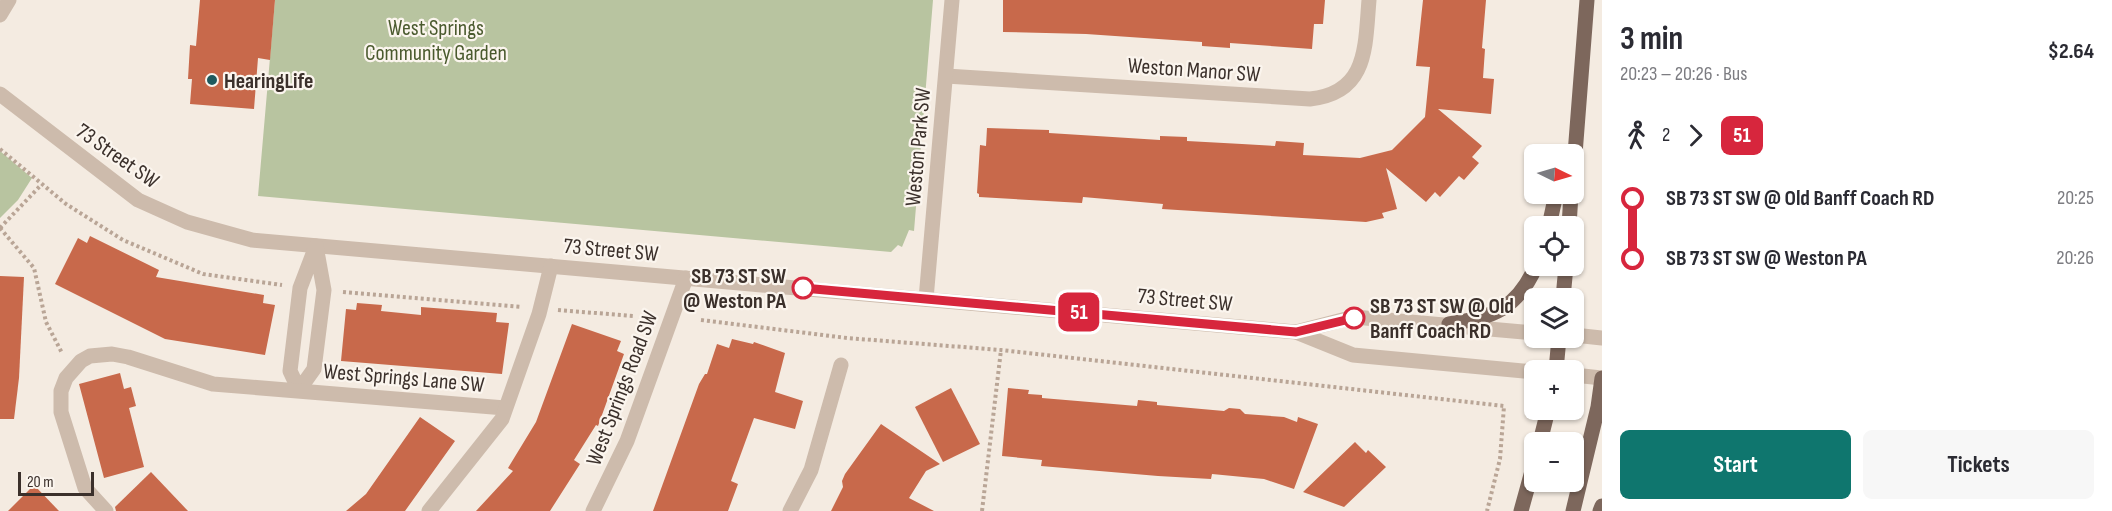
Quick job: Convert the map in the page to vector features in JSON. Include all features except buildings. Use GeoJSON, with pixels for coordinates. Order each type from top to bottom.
{"type":"FeatureCollection","features":[{"type":"Feature","properties":{"kind":"main road"},"geometry":{"type":"LineString","coordinates":[[1576,144],[1587,0]]}},
{"type":"Feature","properties":{"kind":"main road"},"geometry":{"type":"LineString","coordinates":[[1567,144],[1580,87]]}},
{"type":"Feature","properties":{"kind":"main road"},"geometry":{"type":"LineString","coordinates":[[1449,324],[1484,319],[1505,309],[1522,292],[1531,276]]}},
{"type":"Feature","properties":{"kind":"main road"},"geometry":{"type":"LineString","coordinates":[[1573,511],[1598,407],[1602,378]]}},
{"type":"Feature","properties":{"kind":"main road"},"geometry":{"type":"LineString","coordinates":[[1521,511],[1526,492]]}},
{"type":"Feature","properties":{"kind":"main road"},"geometry":{"type":"LineString","coordinates":[[1600,511],[1602,506]]}},
{"type":"Feature","properties":{"kind":"street"},"geometry":{"type":"LineString","coordinates":[[0,15],[9,0]]}},
{"type":"Feature","properties":{"kind":"street","name":"Weston Park SW"},"geometry":{"type":"LineString","coordinates":[[926,299],[952,0]]}},
{"type":"Feature","properties":{"kind":"street","name":"Weston Manor SW"},"geometry":{"type":"LineString","coordinates":[[946,76],[1298,98],[1325,97],[1341,89],[1356,76],[1361,65],[1369,0]]}},
{"type":"Feature","properties":{"kind":"street","name":"73 Street SW"},"geometry":{"type":"LineString","coordinates":[[0,94],[138,200],[187,222],[252,240],[1296,332],[1353,354],[1524,371]]}},
{"type":"Feature","properties":{"kind":"street","name":"West Springs Lane SW"},"geometry":{"type":"LineString","coordinates":[[299,390],[314,369],[324,290],[316,246]]}},
{"type":"Feature","properties":{"kind":"street","name":"West Springs Lane SW"},"geometry":{"type":"LineString","coordinates":[[299,390],[290,371],[300,288],[316,246]]}},
{"type":"Feature","properties":{"kind":"street","name":"West Springs Lane SW"},"geometry":{"type":"LineString","coordinates":[[429,511],[502,419],[539,314],[551,266]]}},
{"type":"Feature","properties":{"kind":"street","name":"West Springs Road SW"},"geometry":{"type":"LineString","coordinates":[[593,511],[627,441],[686,278]]}},
{"type":"Feature","properties":{"kind":"street","name":"73 Street SW"},"geometry":{"type":"LineString","coordinates":[[1296,332],[1354,318],[1524,332]]}},
{"type":"Feature","properties":{"kind":"street"},"geometry":{"type":"LineString","coordinates":[[1584,336],[1602,338]]}},
{"type":"Feature","properties":{"kind":"street","name":"West Springs Lane SW"},"geometry":{"type":"LineString","coordinates":[[71,370],[90,356],[112,354],[213,384],[505,408]]}},
{"type":"Feature","properties":{"kind":"street"},"geometry":{"type":"LineString","coordinates":[[790,511],[811,470],[841,365]]}},
{"type":"Feature","properties":{"kind":"street"},"geometry":{"type":"LineString","coordinates":[[71,370],[61,391],[61,412],[85,488],[106,511]]}},
{"type":"Feature","properties":{"kind":"street"},"geometry":{"type":"LineString","coordinates":[[1584,376],[1602,378]]}},
{"type":"Feature","properties":{"kind":"path"},"geometry":{"type":"LineString","coordinates":[[41,185],[0,228],[34,268],[46,322],[71,370]]}},
{"type":"Feature","properties":{"kind":"path"},"geometry":{"type":"LineString","coordinates":[[701,320],[847,338],[1001,350],[1504,406],[1500,459],[1487,511]]}},
{"type":"Feature","properties":{"kind":"path"},"geometry":{"type":"LineString","coordinates":[[982,511],[1001,350]]}},
{"type":"Feature","properties":{"kind":"green space","name":"West Springs Community Garden"},"geometry":{"type":"Polygon","coordinates":[[[275,0],[933,0],[914,231],[909,230],[902,247],[898,245],[891,252],[258,196],[275,0]]]}},
{"type":"Feature","properties":{"kind":"green space"},"geometry":{"type":"Polygon","coordinates":[[[0,151],[32,178],[18,200],[0,218],[0,151]]]}},
{"type":"Feature","properties":{"kind":"bus line","name":"51"},"geometry":{"type":"LineString","coordinates":[[803,288],[1296,332],[1354,318]]}},
{"type":"Feature","properties":{"kind":"place","name":"HearingLife"},"geometry":{"type":"Point","coordinates":[212,80]}},
{"type":"Feature","properties":{"kind":"place","name":"SB 73 ST SW @ Weston PA"},"geometry":{"type":"Point","coordinates":[803,288]}},
{"type":"Feature","properties":{"kind":"place","name":"SB 73 ST SW @ Old Banff Coach RD"},"geometry":{"type":"Point","coordinates":[1354,318]}}]}
